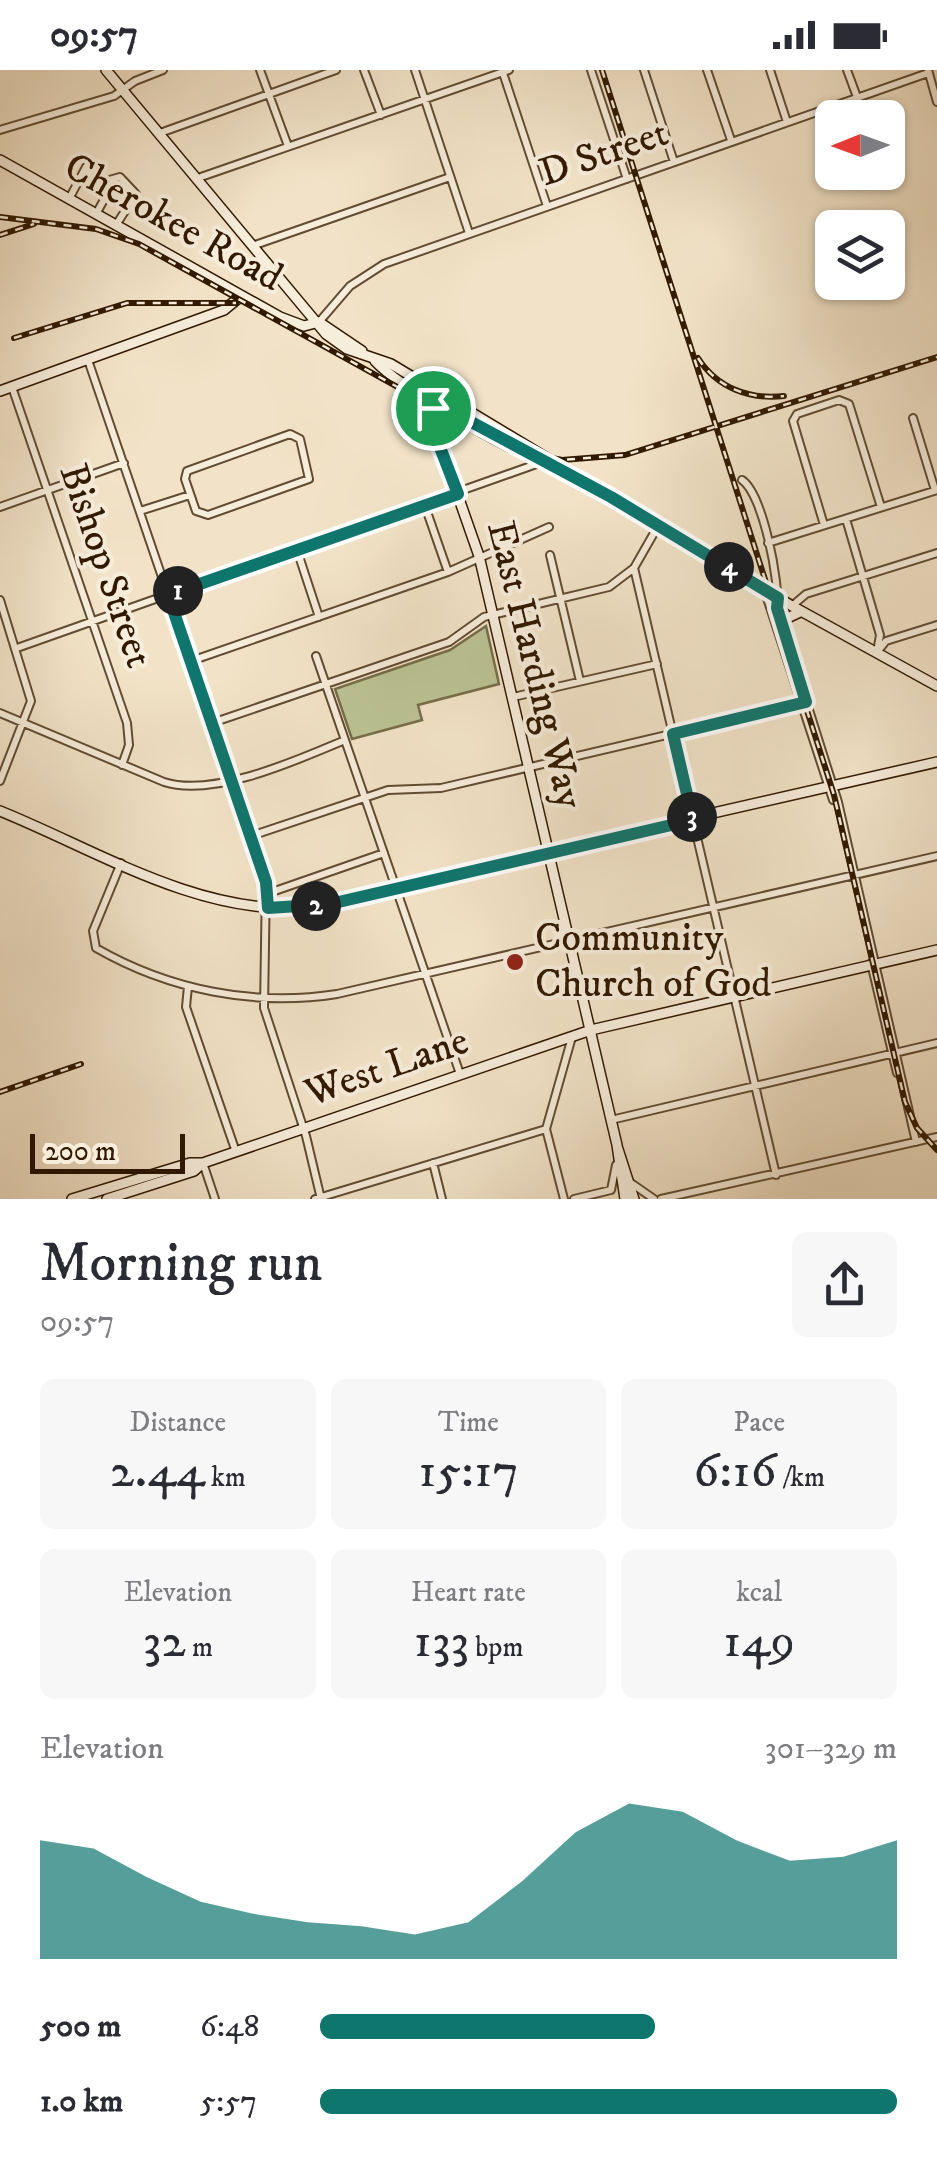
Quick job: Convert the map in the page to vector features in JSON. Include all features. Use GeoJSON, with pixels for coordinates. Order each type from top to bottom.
{"type":"FeatureCollection","features":[{"type":"Feature","properties":{"kind":"main road"},"geometry":{"type":"LineString","coordinates":[[106,70],[326,334],[374,359],[403,383],[937,686]]}},
{"type":"Feature","properties":{"kind":"main road","name":"Cherokee Road"},"geometry":{"type":"LineString","coordinates":[[0,160],[280,317],[304,326],[319,322]]}},
{"type":"Feature","properties":{"kind":"main road"},"geometry":{"type":"LineString","coordinates":[[0,392],[224,310],[241,296]]}},
{"type":"Feature","properties":{"kind":"main road"},"geometry":{"type":"LineString","coordinates":[[280,317],[292,313],[299,299]]}},
{"type":"Feature","properties":{"kind":"main road"},"geometry":{"type":"LineString","coordinates":[[374,359],[391,364],[441,402]]}},
{"type":"Feature","properties":{"kind":"main road"},"geometry":{"type":"LineString","coordinates":[[403,383],[435,433]]}},
{"type":"Feature","properties":{"kind":"main road","name":"East Harding Way"},"geometry":{"type":"LineString","coordinates":[[441,402],[435,433],[479,556],[617,1146],[634,1199]]}},
{"type":"Feature","properties":{"kind":"main road"},"geometry":{"type":"LineString","coordinates":[[781,621],[797,609]]}},
{"type":"Feature","properties":{"kind":"main road"},"geometry":{"type":"LineString","coordinates":[[0,811],[202,896],[268,908],[316,906],[937,762]]}},
{"type":"Feature","properties":{"kind":"main road","name":"West Lane"},"geometry":{"type":"LineString","coordinates":[[72,1199],[236,1152],[591,1030],[937,950]]}},
{"type":"Feature","properties":{"kind":"main road","name":"East Harding Way"},"geometry":{"type":"LineString","coordinates":[[617,1146],[616,1163],[625,1199]]}},
{"type":"Feature","properties":{"kind":"main road","name":"West Lane"},"geometry":{"type":"LineString","coordinates":[[107,1199],[194,1171],[202,1163]]}},
{"type":"Feature","properties":{"kind":"main road"},"geometry":{"type":"LineString","coordinates":[[107,1199],[152,1174]]}},
{"type":"Feature","properties":{"kind":"main road"},"geometry":{"type":"LineString","coordinates":[[93,1199],[111,1186]]}},
{"type":"Feature","properties":{"kind":"street"},"geometry":{"type":"LineString","coordinates":[[260,70],[288,146]]}},
{"type":"Feature","properties":{"kind":"street"},"geometry":{"type":"LineString","coordinates":[[160,133],[336,70]]}},
{"type":"Feature","properties":{"kind":"street"},"geometry":{"type":"LineString","coordinates":[[364,70],[380,114]]}},
{"type":"Feature","properties":{"kind":"street"},"geometry":{"type":"LineString","coordinates":[[414,70],[469,233]]}},
{"type":"Feature","properties":{"kind":"street"},"geometry":{"type":"LineString","coordinates":[[591,70],[627,179]]}},
{"type":"Feature","properties":{"kind":"street"},"geometry":{"type":"LineString","coordinates":[[644,70],[674,162]]}},
{"type":"Feature","properties":{"kind":"street"},"geometry":{"type":"LineString","coordinates":[[707,70],[731,140]]}},
{"type":"Feature","properties":{"kind":"street"},"geometry":{"type":"LineString","coordinates":[[770,70],[787,122]]}},
{"type":"Feature","properties":{"kind":"street"},"geometry":{"type":"LineString","coordinates":[[847,70],[857,97]]}},
{"type":"Feature","properties":{"kind":"street"},"geometry":{"type":"LineString","coordinates":[[0,130],[52,118],[123,90],[158,71]]}},
{"type":"Feature","properties":{"kind":"street"},"geometry":{"type":"LineString","coordinates":[[198,178],[504,71],[547,206]]}},
{"type":"Feature","properties":{"kind":"street"},"geometry":{"type":"LineString","coordinates":[[928,72],[937,101]]}},
{"type":"Feature","properties":{"kind":"street","name":"D Street"},"geometry":{"type":"LineString","coordinates":[[319,322],[364,275],[469,233],[928,72]]}},
{"type":"Feature","properties":{"kind":"street"},"geometry":{"type":"LineString","coordinates":[[70,200],[86,167],[106,180],[116,179],[136,192],[116,224]]}},
{"type":"Feature","properties":{"kind":"street"},"geometry":{"type":"LineString","coordinates":[[255,245],[450,177]]}},
{"type":"Feature","properties":{"kind":"street"},"geometry":{"type":"LineString","coordinates":[[96,214],[116,179]]}},
{"type":"Feature","properties":{"kind":"street"},"geometry":{"type":"LineString","coordinates":[[88,360],[268,893],[262,999],[303,1128],[319,1198],[546,1128]]}},
{"type":"Feature","properties":{"kind":"street","name":"Bishop Street"},"geometry":{"type":"LineString","coordinates":[[12,387],[128,724],[128,745],[122,764]]}},
{"type":"Feature","properties":{"kind":"street"},"geometry":{"type":"LineString","coordinates":[[824,525],[794,417],[844,400],[881,507]]}},
{"type":"Feature","properties":{"kind":"street"},"geometry":{"type":"LineString","coordinates":[[768,543],[936,490],[913,418]]}},
{"type":"Feature","properties":{"kind":"street"},"geometry":{"type":"LineString","coordinates":[[290,434],[298,436],[311,474],[304,482],[205,516],[196,512],[190,495],[184,476],[194,467],[290,434]]}},
{"type":"Feature","properties":{"kind":"street"},"geometry":{"type":"LineString","coordinates":[[16,648],[546,461]]}},
{"type":"Feature","properties":{"kind":"street"},"geometry":{"type":"LineString","coordinates":[[0,507],[124,464]]}},
{"type":"Feature","properties":{"kind":"street"},"geometry":{"type":"LineString","coordinates":[[742,480],[751,489],[780,585],[781,621],[804,703]]}},
{"type":"Feature","properties":{"kind":"street"},"geometry":{"type":"LineString","coordinates":[[140,512],[190,495]]}},
{"type":"Feature","properties":{"kind":"street"},"geometry":{"type":"LineString","coordinates":[[425,506],[448,572]]}},
{"type":"Feature","properties":{"kind":"street"},"geometry":{"type":"LineString","coordinates":[[846,518],[880,635],[877,652]]}},
{"type":"Feature","properties":{"kind":"street"},"geometry":{"type":"LineString","coordinates":[[212,723],[449,642],[494,615],[609,587],[634,568],[659,525]]}},
{"type":"Feature","properties":{"kind":"street"},"geometry":{"type":"LineString","coordinates":[[191,661],[448,572],[549,527]]}},
{"type":"Feature","properties":{"kind":"street"},"geometry":{"type":"LineString","coordinates":[[297,550],[320,616]]}},
{"type":"Feature","properties":{"kind":"street"},"geometry":{"type":"LineString","coordinates":[[797,609],[806,594],[937,553]]}},
{"type":"Feature","properties":{"kind":"street"},"geometry":{"type":"LineString","coordinates":[[550,555],[580,682]]}},
{"type":"Feature","properties":{"kind":"street"},"geometry":{"type":"LineString","coordinates":[[634,568],[776,1175]]}},
{"type":"Feature","properties":{"kind":"street"},"geometry":{"type":"LineString","coordinates":[[764,588],[831,787],[916,1142]]}},
{"type":"Feature","properties":{"kind":"street"},"geometry":{"type":"LineString","coordinates":[[0,600],[31,695],[0,781]]}},
{"type":"Feature","properties":{"kind":"street"},"geometry":{"type":"LineString","coordinates":[[877,652],[886,641],[937,625]]}},
{"type":"Feature","properties":{"kind":"street"},"geometry":{"type":"LineString","coordinates":[[316,656],[460,1074]]}},
{"type":"Feature","properties":{"kind":"street"},"geometry":{"type":"LineString","coordinates":[[513,697],[657,664]]}},
{"type":"Feature","properties":{"kind":"street"},"geometry":{"type":"LineString","coordinates":[[250,836],[394,789],[435,789],[804,703]]}},
{"type":"Feature","properties":{"kind":"street"},"geometry":{"type":"LineString","coordinates":[[0,713],[190,788],[231,780],[345,740]]}},
{"type":"Feature","properties":{"kind":"street"},"geometry":{"type":"LineString","coordinates":[[268,893],[384,853]]}},
{"type":"Feature","properties":{"kind":"street"},"geometry":{"type":"LineString","coordinates":[[121,862],[93,931],[96,948],[188,986],[262,999],[327,996],[937,856]]}},
{"type":"Feature","properties":{"kind":"street"},"geometry":{"type":"LineString","coordinates":[[188,986],[186,1007],[236,1152]]}},
{"type":"Feature","properties":{"kind":"street"},"geometry":{"type":"LineString","coordinates":[[564,1199],[546,1128],[572,1037]]}},
{"type":"Feature","properties":{"kind":"street"},"geometry":{"type":"LineString","coordinates":[[611,1120],[937,1043]]}},
{"type":"Feature","properties":{"kind":"street"},"geometry":{"type":"LineString","coordinates":[[630,1182],[657,1199],[674,1199],[937,1137]]}},
{"type":"Feature","properties":{"kind":"street"},"geometry":{"type":"LineString","coordinates":[[202,1163],[215,1199]]}},
{"type":"Feature","properties":{"kind":"street"},"geometry":{"type":"LineString","coordinates":[[432,1163],[442,1199]]}},
{"type":"Feature","properties":{"kind":"street"},"geometry":{"type":"LineString","coordinates":[[574,1199],[611,1190],[616,1163]]}},
{"type":"Feature","properties":{"kind":"green space"},"geometry":{"type":"Polygon","coordinates":[[[486,626],[499,684],[418,705],[422,720],[352,739],[335,689],[450,650],[486,626]]]}},
{"type":"Feature","properties":{"kind":"railway"},"geometry":{"type":"LineString","coordinates":[[602,70],[834,795],[905,1102],[917,1128],[937,1150]]}},
{"type":"Feature","properties":{"kind":"railway"},"geometry":{"type":"LineString","coordinates":[[0,217],[96,229],[139,244],[486,436],[527,453],[562,460],[625,455],[937,357]]}},
{"type":"Feature","properties":{"kind":"railway"},"geometry":{"type":"LineString","coordinates":[[0,235],[34,224]]}},
{"type":"Feature","properties":{"kind":"railway"},"geometry":{"type":"LineString","coordinates":[[14,338],[127,303],[236,303]]}},
{"type":"Feature","properties":{"kind":"railway"},"geometry":{"type":"LineString","coordinates":[[698,358],[715,377],[735,390],[759,396],[784,396]]}},
{"type":"Feature","properties":{"kind":"railway"},"geometry":{"type":"LineString","coordinates":[[0,1092],[81,1064]]}},
{"type":"Feature","properties":{"kind":"place","name":"Community Church of God"},"geometry":{"type":"Point","coordinates":[515,962]}},
{"type":"Feature","properties":{"kind":"route"},"geometry":{"type":"LineString","coordinates":[[436,403],[533,458],[546,461],[778,598],[777,608],[806,702],[673,734],[693,820],[330,904],[268,908],[266,882],[168,595],[458,494],[433,430],[433,408],[436,403]]}}]}
